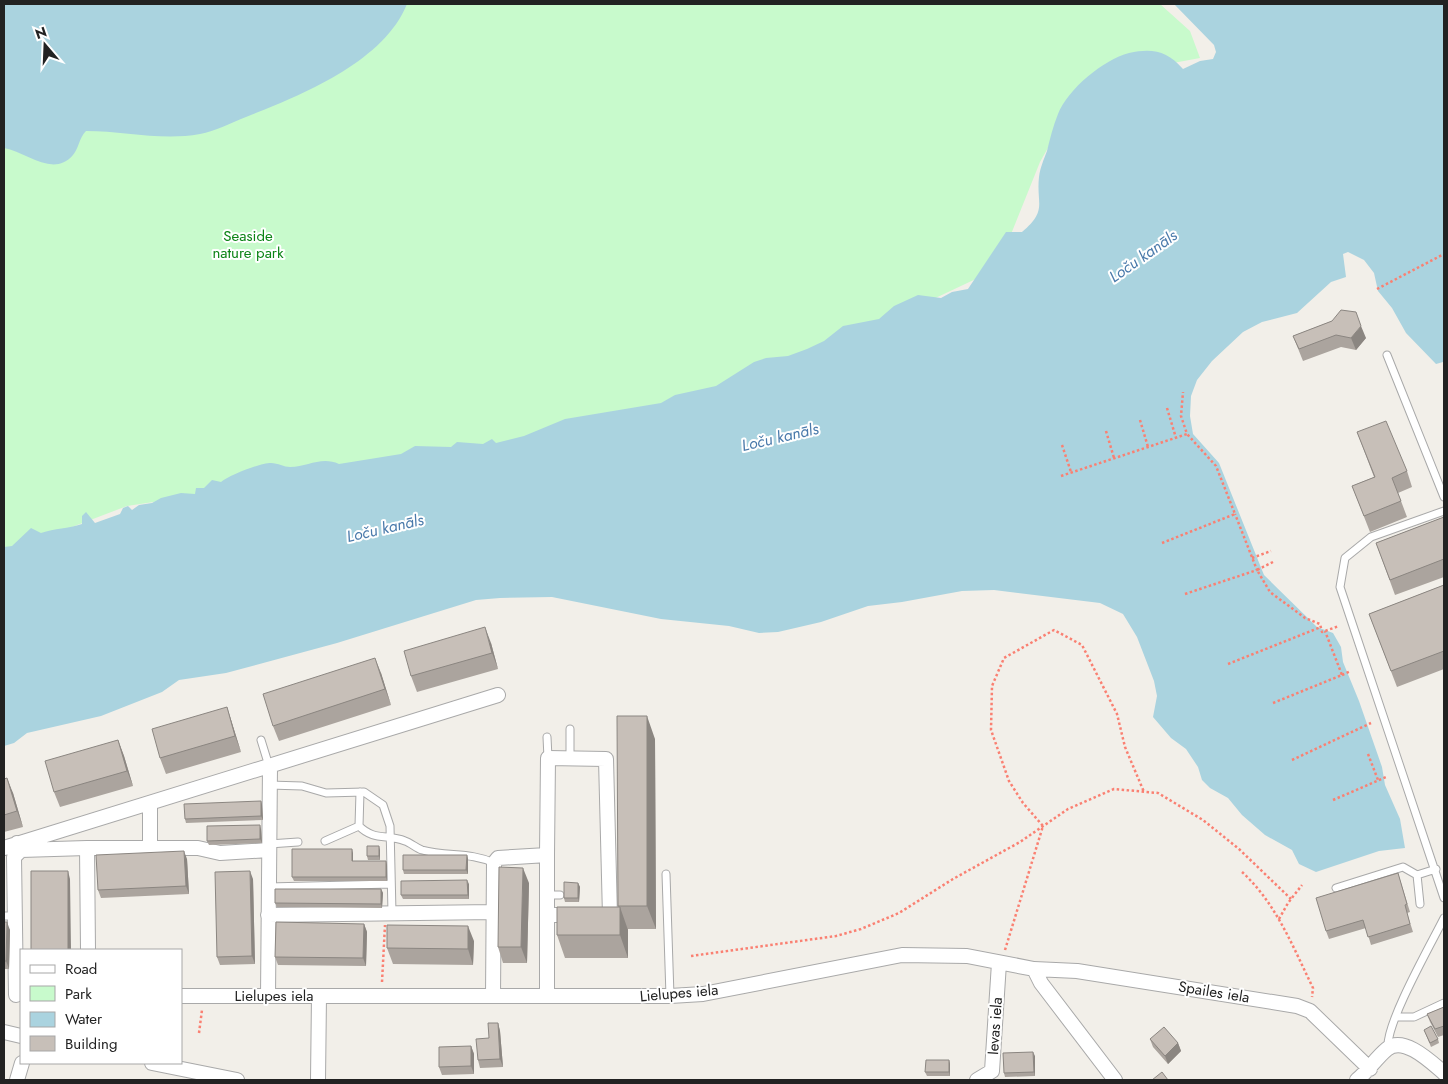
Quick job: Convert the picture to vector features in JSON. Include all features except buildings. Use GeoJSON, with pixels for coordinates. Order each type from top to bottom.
{"type":"FeatureCollection","features":[{"type":"Feature","properties":{"kind":"street"},"geometry":{"type":"LineString","coordinates":[[14,995],[9,916],[14,857],[19,847],[150,803],[498,695]]}},
{"type":"Feature","properties":{"kind":"street"},"geometry":{"type":"LineString","coordinates":[[547,996],[548,914],[554,895],[547,855],[548,758],[606,758],[610,916],[548,914]]}},
{"type":"Feature","properties":{"kind":"street"},"geometry":{"type":"LineString","coordinates":[[268,996],[270,766]]}},
{"type":"Feature","properties":{"kind":"street"},"geometry":{"type":"LineString","coordinates":[[150,803],[150,847]]}},
{"type":"Feature","properties":{"kind":"street"},"geometry":{"type":"LineString","coordinates":[[4,848],[198,848],[220,853],[269,847]]}},
{"type":"Feature","properties":{"kind":"street"},"geometry":{"type":"LineString","coordinates":[[87,848],[88,949]]}},
{"type":"Feature","properties":{"kind":"street"},"geometry":{"type":"LineString","coordinates":[[493,996],[494,863],[498,858],[547,855]]}},
{"type":"Feature","properties":{"kind":"street"},"geometry":{"type":"LineString","coordinates":[[268,915],[493,912]]}},
{"type":"Feature","properties":{"kind":"street","name":"Lielupes iela"},"geometry":{"type":"LineString","coordinates":[[182,996],[670,996],[704,994],[902,955],[968,956],[1034,969]]}},
{"type":"Feature","properties":{"kind":"street","name":"Ievas iela"},"geometry":{"type":"LineString","coordinates":[[977,1080],[992,1071],[1000,963]]}},
{"type":"Feature","properties":{"kind":"street"},"geometry":{"type":"LineString","coordinates":[[1034,969],[1041,983],[1115,1080]]}},
{"type":"Feature","properties":{"kind":"street","name":"Spailes iela"},"geometry":{"type":"LineString","coordinates":[[1034,969],[1087,972],[1297,1006],[1310,1011],[1370,1069]]}},
{"type":"Feature","properties":{"kind":"street"},"geometry":{"type":"LineString","coordinates":[[318,1080],[319,996]]}},
{"type":"Feature","properties":{"kind":"street"},"geometry":{"type":"LineString","coordinates":[[4,1032],[20,1036]]}},
{"type":"Feature","properties":{"kind":"street"},"geometry":{"type":"LineString","coordinates":[[1357,1080],[1370,1069],[1388,1048],[1404,1046],[1416,1052],[1444,1073]]}},
{"type":"Feature","properties":{"kind":"street"},"geometry":{"type":"LineString","coordinates":[[17,1080],[22,1064]]}},
{"type":"Feature","properties":{"kind":"street"},"geometry":{"type":"LineString","coordinates":[[154,1064],[182,1075],[237,1080]]}},
{"type":"Feature","properties":{"kind":"lane"},"geometry":{"type":"LineString","coordinates":[[1387,356],[1444,497]]}},
{"type":"Feature","properties":{"kind":"lane"},"geometry":{"type":"LineString","coordinates":[[1444,512],[1371,537],[1345,558],[1340,586],[1436,869],[1444,898]]}},
{"type":"Feature","properties":{"kind":"lane"},"geometry":{"type":"LineString","coordinates":[[570,729],[570,758]]}},
{"type":"Feature","properties":{"kind":"lane"},"geometry":{"type":"LineString","coordinates":[[547,737],[548,758]]}},
{"type":"Feature","properties":{"kind":"lane"},"geometry":{"type":"LineString","coordinates":[[262,740],[270,766]]}},
{"type":"Feature","properties":{"kind":"lane"},"geometry":{"type":"LineString","coordinates":[[269,785],[302,786],[326,793],[364,792],[383,805],[390,826],[391,884],[389,913]]}},
{"type":"Feature","properties":{"kind":"lane"},"geometry":{"type":"LineString","coordinates":[[360,792],[359,826],[368,835],[405,841],[421,849],[456,856],[479,856],[494,863]]}},
{"type":"Feature","properties":{"kind":"lane"},"geometry":{"type":"LineString","coordinates":[[325,841],[359,826]]}},
{"type":"Feature","properties":{"kind":"lane"},"geometry":{"type":"LineString","coordinates":[[269,847],[298,842]]}},
{"type":"Feature","properties":{"kind":"lane"},"geometry":{"type":"LineString","coordinates":[[1336,888],[1403,867],[1417,875],[1436,869]]}},
{"type":"Feature","properties":{"kind":"lane"},"geometry":{"type":"LineString","coordinates":[[666,874],[670,996]]}},
{"type":"Feature","properties":{"kind":"lane"},"geometry":{"type":"LineString","coordinates":[[1417,875],[1420,904]]}},
{"type":"Feature","properties":{"kind":"lane"},"geometry":{"type":"LineString","coordinates":[[268,887],[391,884]]}},
{"type":"Feature","properties":{"kind":"lane"},"geometry":{"type":"LineString","coordinates":[[1388,1048],[1388,1040],[1396,1017],[1444,918]]}},
{"type":"Feature","properties":{"kind":"lane"},"geometry":{"type":"LineString","coordinates":[[1396,1017],[1414,1017],[1444,1003]]}},
{"type":"Feature","properties":{"kind":"path"},"geometry":{"type":"LineString","coordinates":[[1377,288],[1444,254]]}},
{"type":"Feature","properties":{"kind":"path"},"geometry":{"type":"LineString","coordinates":[[1182,392],[1181,416],[1187,434],[1216,466],[1257,570],[1270,592],[1305,618],[1320,624],[1322,632],[1325,631],[1342,675]]}},
{"type":"Feature","properties":{"kind":"path"},"geometry":{"type":"LineString","coordinates":[[1167,408],[1176,438]]}},
{"type":"Feature","properties":{"kind":"path"},"geometry":{"type":"LineString","coordinates":[[1140,420],[1148,447]]}},
{"type":"Feature","properties":{"kind":"path"},"geometry":{"type":"LineString","coordinates":[[1106,431],[1114,458]]}},
{"type":"Feature","properties":{"kind":"path"},"geometry":{"type":"LineString","coordinates":[[1061,476],[1187,434]]}},
{"type":"Feature","properties":{"kind":"path"},"geometry":{"type":"LineString","coordinates":[[1062,445],[1071,472]]}},
{"type":"Feature","properties":{"kind":"path"},"geometry":{"type":"LineString","coordinates":[[1162,542],[1235,514]]}},
{"type":"Feature","properties":{"kind":"path"},"geometry":{"type":"LineString","coordinates":[[1252,558],[1271,551]]}},
{"type":"Feature","properties":{"kind":"path"},"geometry":{"type":"LineString","coordinates":[[1185,594],[1257,570],[1273,562]]}},
{"type":"Feature","properties":{"kind":"path"},"geometry":{"type":"LineString","coordinates":[[1325,631],[1338,626]]}},
{"type":"Feature","properties":{"kind":"path"},"geometry":{"type":"LineString","coordinates":[[1228,664],[1321,627]]}},
{"type":"Feature","properties":{"kind":"path"},"geometry":{"type":"LineString","coordinates":[[1044,826],[1024,803],[1010,781],[991,730],[992,686],[1004,658],[1054,630],[1082,645],[1117,714],[1125,747],[1144,792]]}},
{"type":"Feature","properties":{"kind":"path"},"geometry":{"type":"LineString","coordinates":[[1273,703],[1351,671]]}},
{"type":"Feature","properties":{"kind":"path"},"geometry":{"type":"LineString","coordinates":[[1292,760],[1372,723]]}},
{"type":"Feature","properties":{"kind":"path"},"geometry":{"type":"LineString","coordinates":[[1368,754],[1378,780]]}},
{"type":"Feature","properties":{"kind":"path"},"geometry":{"type":"LineString","coordinates":[[1332,800],[1386,777]]}},
{"type":"Feature","properties":{"kind":"path"},"geometry":{"type":"LineString","coordinates":[[691,956],[836,936],[861,929],[899,913],[1068,810],[1114,789],[1158,793],[1203,820],[1239,849],[1291,899]]}},
{"type":"Feature","properties":{"kind":"path"},"geometry":{"type":"LineString","coordinates":[[1000,963],[1011,937],[1044,826]]}},
{"type":"Feature","properties":{"kind":"path"},"geometry":{"type":"LineString","coordinates":[[1242,872],[1260,889],[1279,919],[1313,988],[1310,1011]]}},
{"type":"Feature","properties":{"kind":"path"},"geometry":{"type":"LineString","coordinates":[[1279,919],[1291,899],[1302,886]]}},
{"type":"Feature","properties":{"kind":"path"},"geometry":{"type":"LineString","coordinates":[[381,996],[389,913]]}},
{"type":"Feature","properties":{"kind":"path"},"geometry":{"type":"LineString","coordinates":[[199,1033],[204,996]]}},
{"type":"Feature","properties":{"kind":"green space","name":"Seaside nature park"},"geometry":{"type":"Polygon","coordinates":[[[4,4],[1160,4],[1190,31],[1200,58],[1087,79],[1040,162],[997,269],[719,400],[574,438],[127,506],[4,553],[4,4]]]}},
{"type":"Feature","properties":{"kind":"water"},"geometry":{"type":"Polygon","coordinates":[[[4,4],[407,4],[396,25],[380,43],[360,60],[291,99],[223,127],[200,134],[157,136],[86,131],[73,155],[57,164],[48,164],[4,148],[4,4]]]}},
{"type":"Feature","properties":{"kind":"water","name":"Loču kanāls"},"geometry":{"type":"Polygon","coordinates":[[[1174,4],[1444,4],[1444,364],[1443,362],[1436,364],[1406,333],[1392,308],[1378,291],[1374,273],[1364,260],[1348,252],[1343,254],[1346,277],[1331,282],[1297,313],[1262,322],[1243,332],[1212,361],[1197,380],[1191,396],[1190,416],[1193,434],[1219,463],[1264,575],[1317,627],[1333,633],[1341,647],[1343,662],[1382,767],[1385,785],[1400,819],[1405,848],[1379,851],[1316,872],[1299,864],[1292,850],[1265,835],[1242,815],[1228,798],[1210,788],[1202,780],[1198,767],[1186,749],[1171,738],[1153,717],[1157,696],[1154,681],[1137,637],[1123,614],[1100,603],[994,590],[962,591],[868,606],[821,622],[778,632],[759,633],[729,626],[661,619],[552,597],[476,600],[337,643],[226,673],[179,680],[162,692],[101,716],[27,733],[14,743],[4,746],[4,547],[12,546],[31,528],[41,533],[77,526],[82,524],[82,516],[86,512],[95,523],[120,514],[123,508],[128,506],[132,510],[139,505],[152,503],[161,498],[181,493],[195,494],[196,488],[204,488],[212,480],[221,482],[231,476],[260,465],[274,463],[297,467],[320,461],[339,464],[401,454],[415,446],[451,447],[457,442],[483,444],[492,439],[496,443],[524,436],[565,419],[661,403],[675,395],[716,386],[754,362],[766,358],[788,356],[807,349],[824,341],[843,326],[879,319],[894,306],[918,295],[941,298],[952,292],[968,289],[1006,232],[1022,232],[1035,218],[1039,206],[1038,186],[1042,164],[1058,114],[1070,95],[1087,77],[1108,62],[1129,53],[1159,52],[1171,58],[1183,69],[1200,61],[1213,59],[1216,52],[1214,45],[1174,4]]]}}]}
